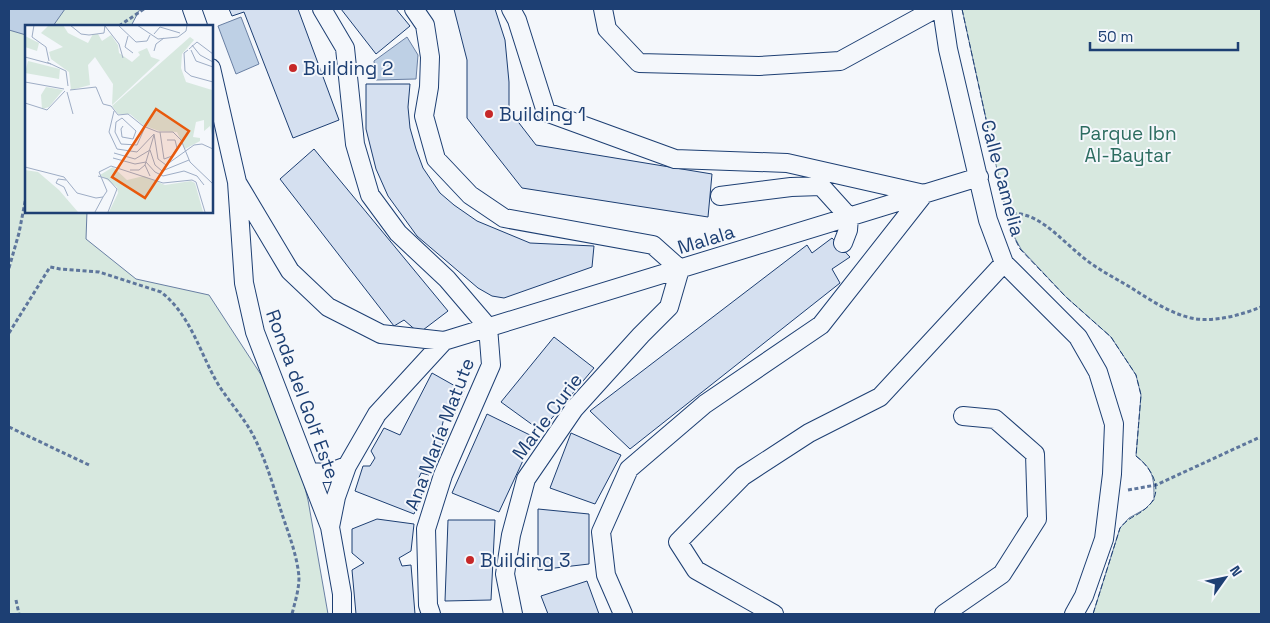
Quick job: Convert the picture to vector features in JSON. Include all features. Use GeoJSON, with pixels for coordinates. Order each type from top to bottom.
{"type":"FeatureCollection","features":[{"type":"Feature","properties":{"kind":"street"},"geometry":{"type":"LineString","coordinates":[[192,9],[198,25]]}},
{"type":"Feature","properties":{"kind":"street"},"geometry":{"type":"LineString","coordinates":[[322,9],[345,48],[355,144],[370,195],[398,233],[447,279],[488,328]]}},
{"type":"Feature","properties":{"kind":"street"},"geometry":{"type":"LineString","coordinates":[[414,9],[425,26],[427,33],[430,57],[429,87],[424,116],[436,159],[470,195],[504,218],[653,245],[680,269]]}},
{"type":"Feature","properties":{"kind":"street"},"geometry":{"type":"LineString","coordinates":[[511,9],[517,20],[546,112],[676,159],[787,163],[924,194],[821,326],[705,404],[629,469],[601,532],[606,575],[623,614]]}},
{"type":"Feature","properties":{"kind":"street"},"geometry":{"type":"LineString","coordinates":[[603,9],[607,30],[639,63],[759,66],[840,61],[935,9]]}},
{"type":"Feature","properties":{"kind":"street","name":"Calle Camelia"},"geometry":{"type":"LineString","coordinates":[[942,9],[948,49],[988,220],[1004,263],[1078,337],[1098,372],[1114,424],[1110,493],[1104,539],[1084,596],[1074,614]]}},
{"type":"Feature","properties":{"kind":"street","name":"Ronda del Golf Este"},"geometry":{"type":"LineString","coordinates":[[212,72],[237,182],[244,282],[255,332],[330,527],[342,594],[342,614]]}},
{"type":"Feature","properties":{"kind":"street","name":"Malala"},"geometry":{"type":"LineString","coordinates":[[444,341],[979,177]]}},
{"type":"Feature","properties":{"kind":"street"},"geometry":{"type":"LineString","coordinates":[[237,182],[290,271],[328,307],[381,334],[444,341]]}},
{"type":"Feature","properties":{"kind":"street"},"geometry":{"type":"LineString","coordinates":[[720,196],[791,186],[821,186],[850,217],[848,230],[843,242]]}},
{"type":"Feature","properties":{"kind":"street"},"geometry":{"type":"LineString","coordinates":[[774,614],[696,570],[678,542],[743,476],[809,433],[880,397],[1004,263]]}},
{"type":"Feature","properties":{"kind":"street","name":"Marie Curie"},"geometry":{"type":"LineString","coordinates":[[513,614],[505,574],[511,535],[526,479],[574,409],[669,307],[680,269]]}},
{"type":"Feature","properties":{"kind":"street","name":"Ana María Matute"},"geometry":{"type":"LineString","coordinates":[[431,614],[428,605],[426,529],[442,475],[491,365],[488,328]]}},
{"type":"Feature","properties":{"kind":"street"},"geometry":{"type":"LineString","coordinates":[[330,527],[336,497],[347,466],[377,414],[444,341]]}},
{"type":"Feature","properties":{"kind":"street"},"geometry":{"type":"LineString","coordinates":[[944,614],[1002,574],[1037,519],[1035,454],[995,419],[963,416]]}},
{"type":"Feature","properties":{"kind":"street"},"geometry":{"type":"LineString","coordinates":[[309,472],[328,473],[347,466]]}},
{"type":"Feature","properties":{"kind":"path"},"geometry":{"type":"LineString","coordinates":[[120,25],[144,9]]}},
{"type":"Feature","properties":{"kind":"path"},"geometry":{"type":"LineString","coordinates":[[9,268],[25,202]]}},
{"type":"Feature","properties":{"kind":"path"},"geometry":{"type":"LineString","coordinates":[[988,220],[1007,214],[1023,213],[1045,225],[1093,266],[1171,311],[1192,319],[1216,319],[1243,315],[1261,307]]}},
{"type":"Feature","properties":{"kind":"path"},"geometry":{"type":"LineString","coordinates":[[9,332],[50,267],[60,270],[99,272],[162,292],[169,297],[187,321],[213,375],[232,406],[247,424],[267,468],[297,559],[299,579],[292,614]]}},
{"type":"Feature","properties":{"kind":"path"},"geometry":{"type":"LineString","coordinates":[[9,427],[89,465]]}},
{"type":"Feature","properties":{"kind":"path"},"geometry":{"type":"LineString","coordinates":[[1110,493],[1156,485],[1258,438],[1261,439]]}},
{"type":"Feature","properties":{"kind":"path"},"geometry":{"type":"LineString","coordinates":[[16,600],[18,614]]}},
{"type":"Feature","properties":{"kind":"green space"},"geometry":{"type":"Polygon","coordinates":[[[9,9],[140,9],[132,25],[25,25],[25,212],[87,212],[86,239],[136,279],[209,295],[286,413],[308,500],[328,614],[9,614],[9,9]]]}},
{"type":"Feature","properties":{"kind":"green space","name":"Parque Ibn Al-Baytar"},"geometry":{"type":"Polygon","coordinates":[[[962,9],[1261,9],[1261,614],[1093,614],[1120,528],[1129,518],[1145,509],[1154,500],[1154,486],[1150,470],[1136,456],[1141,395],[1136,375],[1111,337],[1066,297],[1021,249],[1010,229],[962,9]]]}},
{"type":"Feature","properties":{"kind":"water"},"geometry":{"type":"Polygon","coordinates":[[[9,9],[65,9],[54,25],[25,25],[25,35],[9,30],[9,9]]]}},
{"type":"Feature","properties":{"kind":"water"},"geometry":{"type":"Polygon","coordinates":[[[241,17],[259,64],[236,74],[218,26],[241,17]]]}},
{"type":"Feature","properties":{"kind":"water"},"geometry":{"type":"Polygon","coordinates":[[[407,37],[418,55],[416,79],[376,80],[374,61],[407,37]]]}},
{"type":"Feature","properties":{"kind":"building","name":"Building 2"},"geometry":{"type":"Polygon","coordinates":[[[229,9],[298,9],[339,120],[293,138],[244,12],[232,16],[229,9]]]}},
{"type":"Feature","properties":{"kind":"building","name":"Building 2"},"geometry":{"type":"Polygon","coordinates":[[[341,9],[396,9],[410,26],[376,54],[341,9]]]}},
{"type":"Feature","properties":{"kind":"building","name":"Building 1"},"geometry":{"type":"Polygon","coordinates":[[[454,9],[495,9],[505,40],[509,82],[509,110],[536,145],[712,174],[708,217],[522,188],[467,118],[467,60],[454,9]]]}},
{"type":"Feature","properties":{"kind":"building"},"geometry":{"type":"Polygon","coordinates":[[[366,84],[410,84],[408,107],[410,128],[416,149],[423,168],[440,193],[454,205],[477,221],[530,243],[594,246],[592,267],[504,298],[492,296],[478,288],[417,236],[388,196],[376,169],[366,129],[366,84]]]}},
{"type":"Feature","properties":{"kind":"building"},"geometry":{"type":"Polygon","coordinates":[[[314,149],[448,311],[419,333],[404,320],[394,326],[280,179],[314,149]]]}},
{"type":"Feature","properties":{"kind":"building"},"geometry":{"type":"Polygon","coordinates":[[[832,238],[850,257],[832,269],[840,283],[630,449],[590,411],[807,245],[812,253],[832,238]]]}},
{"type":"Feature","properties":{"kind":"building"},"geometry":{"type":"Polygon","coordinates":[[[554,337],[594,368],[541,431],[501,402],[554,337]]]}},
{"type":"Feature","properties":{"kind":"building"},"geometry":{"type":"Polygon","coordinates":[[[432,373],[464,391],[451,423],[444,418],[442,426],[449,430],[429,475],[421,473],[417,482],[425,486],[414,514],[355,491],[363,466],[370,466],[375,458],[371,451],[384,428],[400,435],[432,373]]]}},
{"type":"Feature","properties":{"kind":"building"},"geometry":{"type":"Polygon","coordinates":[[[487,414],[534,437],[499,512],[452,493],[487,414]]]}},
{"type":"Feature","properties":{"kind":"building"},"geometry":{"type":"Polygon","coordinates":[[[571,433],[621,455],[595,504],[550,488],[571,433]]]}},
{"type":"Feature","properties":{"kind":"building","name":"Building 3"},"geometry":{"type":"Polygon","coordinates":[[[538,509],[589,514],[589,564],[538,570],[538,509]]]}},
{"type":"Feature","properties":{"kind":"building"},"geometry":{"type":"Polygon","coordinates":[[[377,519],[414,524],[411,551],[399,558],[402,566],[411,565],[415,614],[356,614],[352,570],[364,563],[352,553],[352,529],[377,519]]]}},
{"type":"Feature","properties":{"kind":"building","name":"Building 3"},"geometry":{"type":"Polygon","coordinates":[[[448,520],[495,520],[491,600],[445,601],[448,520]]]}},
{"type":"Feature","properties":{"kind":"building"},"geometry":{"type":"Polygon","coordinates":[[[587,581],[599,614],[548,614],[541,596],[587,581]]]}},
{"type":"Feature","properties":{"kind":"fence"},"geometry":{"type":"LineString","coordinates":[[962,9],[1010,229],[1020,249],[1066,297],[1111,337],[1136,375],[1141,395],[1136,456],[1152,474],[1155,481],[1155,496],[1145,509],[1120,528],[1093,614]]}},
{"type":"Feature","properties":{"kind":"place","name":"Building 2"},"geometry":{"type":"Point","coordinates":[293,68]}},
{"type":"Feature","properties":{"kind":"place","name":"Building 1"},"geometry":{"type":"Point","coordinates":[489,114]}},
{"type":"Feature","properties":{"kind":"place","name":"Building 3"},"geometry":{"type":"Point","coordinates":[470,560]}}]}
